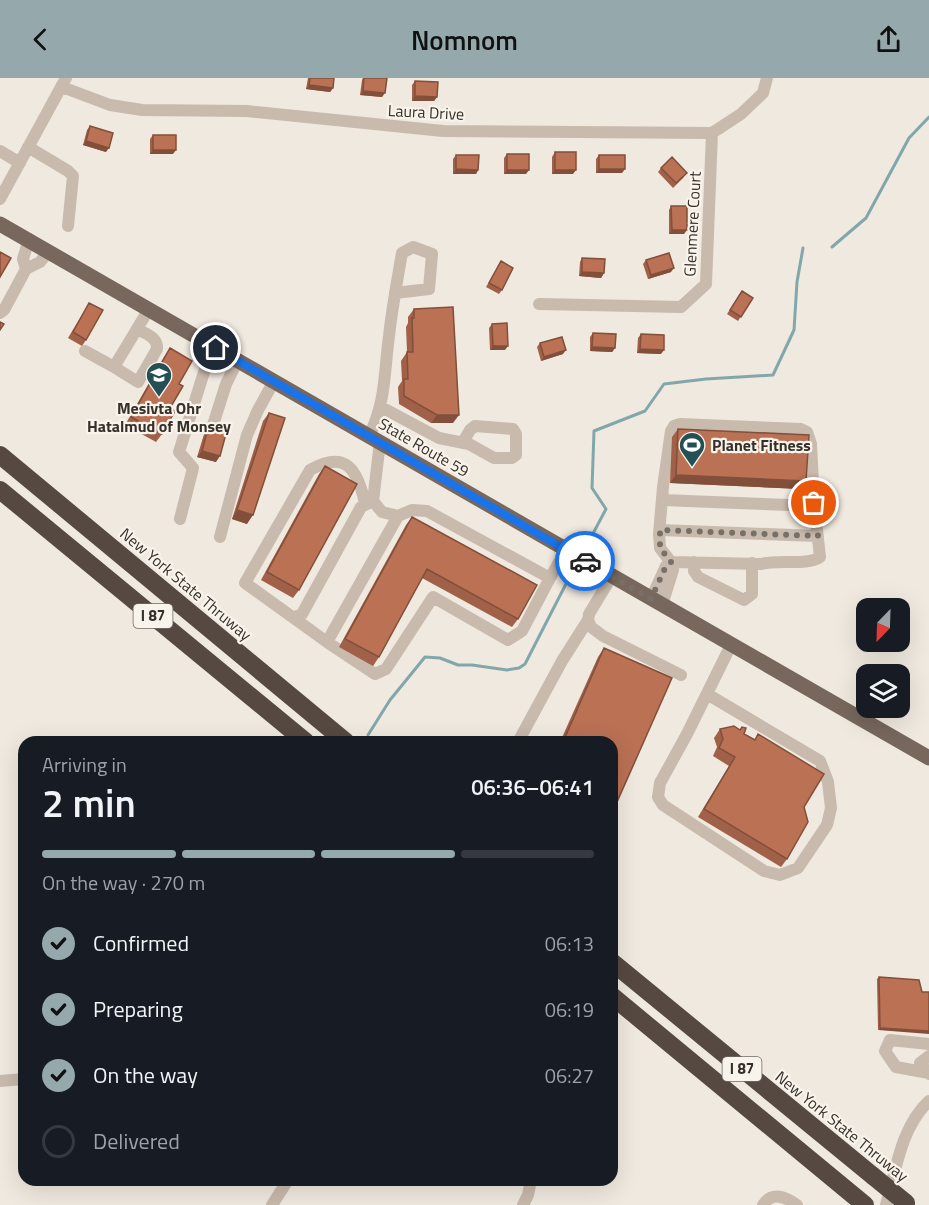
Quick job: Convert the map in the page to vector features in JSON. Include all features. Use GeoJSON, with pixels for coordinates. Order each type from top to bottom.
{"type":"FeatureCollection","features":[{"type":"Feature","properties":{"kind":"highway","name":"New York State Thruway"},"geometry":{"type":"LineString","coordinates":[[0,455],[339,736]]}},
{"type":"Feature","properties":{"kind":"highway","name":"I 87"},"geometry":{"type":"LineString","coordinates":[[0,490],[299,736]]}},
{"type":"Feature","properties":{"kind":"highway","name":"New York State Thruway"},"geometry":{"type":"LineString","coordinates":[[618,967],[907,1204]]}},
{"type":"Feature","properties":{"kind":"highway","name":"I 87"},"geometry":{"type":"LineString","coordinates":[[618,1001],[865,1205]]}},
{"type":"Feature","properties":{"kind":"main road","name":"State Route 59"},"geometry":{"type":"LineString","coordinates":[[0,224],[929,758]]}},
{"type":"Feature","properties":{"kind":"street"},"geometry":{"type":"LineString","coordinates":[[712,133],[741,114],[764,93],[767,78]]}},
{"type":"Feature","properties":{"kind":"street"},"geometry":{"type":"LineString","coordinates":[[0,199],[64,82]]}},
{"type":"Feature","properties":{"kind":"street","name":"Laura Drive"},"geometry":{"type":"LineString","coordinates":[[64,82],[110,105],[142,110],[247,111],[443,131],[712,133]]}},
{"type":"Feature","properties":{"kind":"street","name":"Glenmere Court"},"geometry":{"type":"LineString","coordinates":[[538,304],[681,307],[706,284],[712,133]]}},
{"type":"Feature","properties":{"kind":"street"},"geometry":{"type":"LineString","coordinates":[[28,147],[73,176],[68,226]]}},
{"type":"Feature","properties":{"kind":"street"},"geometry":{"type":"LineString","coordinates":[[0,151],[20,163]]}},
{"type":"Feature","properties":{"kind":"street"},"geometry":{"type":"LineString","coordinates":[[26,269],[23,259],[28,239]]}},
{"type":"Feature","properties":{"kind":"street"},"geometry":{"type":"LineString","coordinates":[[0,314],[26,269],[40,262],[49,251]]}},
{"type":"Feature","properties":{"kind":"street"},"geometry":{"type":"LineString","coordinates":[[373,501],[374,439],[384,394],[396,293]]}},
{"type":"Feature","properties":{"kind":"street"},"geometry":{"type":"LineString","coordinates":[[114,367],[149,309]]}},
{"type":"Feature","properties":{"kind":"street"},"geometry":{"type":"LineString","coordinates":[[86,351],[138,382],[158,349],[158,344],[137,329]]}},
{"type":"Feature","properties":{"kind":"street"},"geometry":{"type":"LineString","coordinates":[[180,519],[193,468],[179,452],[204,372],[216,348]]}},
{"type":"Feature","properties":{"kind":"street"},"geometry":{"type":"LineString","coordinates":[[213,425],[226,384],[238,360]]}},
{"type":"Feature","properties":{"kind":"street"},"geometry":{"type":"LineString","coordinates":[[220,537],[247,435],[274,381]]}},
{"type":"Feature","properties":{"kind":"street"},"geometry":{"type":"LineString","coordinates":[[381,407],[439,438],[463,442]]}},
{"type":"Feature","properties":{"kind":"street"},"geometry":{"type":"LineString","coordinates":[[657,602],[666,566],[671,562],[752,564],[772,561],[814,561],[820,557],[814,506],[811,444],[807,432],[801,429],[680,424],[674,426],[671,431],[660,530],[660,548],[671,562]]}},
{"type":"Feature","properties":{"kind":"street"},"geometry":{"type":"LineString","coordinates":[[550,578],[427,511],[412,510],[398,516],[382,512],[373,501],[364,499],[360,481],[350,467],[335,460],[310,470],[245,583],[375,674],[386,669],[433,597],[507,640],[522,631],[566,550]]}},
{"type":"Feature","properties":{"kind":"street"},"geometry":{"type":"LineString","coordinates":[[662,500],[814,506]]}},
{"type":"Feature","properties":{"kind":"street"},"geometry":{"type":"LineString","coordinates":[[294,617],[302,614],[361,507],[373,501]]}},
{"type":"Feature","properties":{"kind":"street"},"geometry":{"type":"LineString","coordinates":[[327,642],[398,516]]}},
{"type":"Feature","properties":{"kind":"street"},"geometry":{"type":"LineString","coordinates":[[660,530],[818,536]]}},
{"type":"Feature","properties":{"kind":"street"},"geometry":{"type":"LineString","coordinates":[[694,562],[694,571],[698,577],[744,600],[752,594],[753,590],[752,564]]}},
{"type":"Feature","properties":{"kind":"street"},"geometry":{"type":"LineString","coordinates":[[521,736],[562,661],[588,620],[593,604],[612,576]]}},
{"type":"Feature","properties":{"kind":"street"},"geometry":{"type":"LineString","coordinates":[[588,620],[591,627],[603,636],[681,675]]}},
{"type":"Feature","properties":{"kind":"street"},"geometry":{"type":"LineString","coordinates":[[707,694],[820,761],[828,782],[831,808],[827,825],[798,868],[780,875],[764,870],[663,806],[658,797],[660,783],[731,645]]}},
{"type":"Feature","properties":{"kind":"street"},"geometry":{"type":"LineString","coordinates":[[929,1044],[890,1040],[885,1051],[896,1067],[929,1073]]}},
{"type":"Feature","properties":{"kind":"street"},"geometry":{"type":"LineString","coordinates":[[929,1056],[920,1063],[929,1073]]}},
{"type":"Feature","properties":{"kind":"street"},"geometry":{"type":"LineString","coordinates":[[0,1081],[18,1080]]}},
{"type":"Feature","properties":{"kind":"street"},"geometry":{"type":"LineString","coordinates":[[886,1205],[910,1126],[929,1101]]}},
{"type":"Feature","properties":{"kind":"street"},"geometry":{"type":"LineString","coordinates":[[272,1205],[284,1186]]}},
{"type":"Feature","properties":{"kind":"street"},"geometry":{"type":"LineString","coordinates":[[523,1205],[530,1186]]}},
{"type":"Feature","properties":{"kind":"street"},"geometry":{"type":"LineString","coordinates":[[763,1205],[766,1200],[777,1195],[797,1205]]}},
{"type":"Feature","properties":{"kind":"building"},"geometry":{"type":"Polygon","coordinates":[[[310,78],[334,78],[333,88],[309,85],[310,78]]]}},
{"type":"Feature","properties":{"kind":"building"},"geometry":{"type":"Polygon","coordinates":[[[364,78],[387,78],[385,93],[363,91],[364,78]]]}},
{"type":"Feature","properties":{"kind":"building"},"geometry":{"type":"Polygon","coordinates":[[[415,81],[438,82],[437,97],[415,96],[415,81]]]}},
{"type":"Feature","properties":{"kind":"building"},"geometry":{"type":"Polygon","coordinates":[[[90,126],[113,133],[109,148],[86,141],[90,126]]]}},
{"type":"Feature","properties":{"kind":"building"},"geometry":{"type":"Polygon","coordinates":[[[153,135],[176,135],[176,150],[153,150],[153,135]]]}},
{"type":"Feature","properties":{"kind":"building"},"geometry":{"type":"Polygon","coordinates":[[[555,152],[576,152],[576,170],[555,170],[555,152]]]}},
{"type":"Feature","properties":{"kind":"building"},"geometry":{"type":"Polygon","coordinates":[[[507,154],[529,154],[529,170],[507,170],[507,154]]]}},
{"type":"Feature","properties":{"kind":"building"},"geometry":{"type":"Polygon","coordinates":[[[456,155],[479,155],[478,170],[456,169],[456,155]]]}},
{"type":"Feature","properties":{"kind":"building"},"geometry":{"type":"Polygon","coordinates":[[[599,155],[625,155],[625,169],[599,169],[599,155]]]}},
{"type":"Feature","properties":{"kind":"building"},"geometry":{"type":"Polygon","coordinates":[[[672,157],[687,173],[676,183],[661,168],[672,157]]]}},
{"type":"Feature","properties":{"kind":"building"},"geometry":{"type":"Polygon","coordinates":[[[671,206],[687,206],[687,230],[672,230],[671,206]]]}},
{"type":"Feature","properties":{"kind":"building"},"geometry":{"type":"Polygon","coordinates":[[[0,252],[11,258],[0,277],[0,252]]]}},
{"type":"Feature","properties":{"kind":"building"},"geometry":{"type":"Polygon","coordinates":[[[669,253],[674,268],[651,275],[646,260],[669,253]]]}},
{"type":"Feature","properties":{"kind":"building"},"geometry":{"type":"Polygon","coordinates":[[[582,258],[605,259],[604,273],[582,272],[582,258]]]}},
{"type":"Feature","properties":{"kind":"building"},"geometry":{"type":"Polygon","coordinates":[[[501,261],[513,268],[502,290],[489,283],[501,261]]]}},
{"type":"Feature","properties":{"kind":"building"},"geometry":{"type":"Polygon","coordinates":[[[742,291],[753,298],[741,317],[730,310],[742,291]]]}},
{"type":"Feature","properties":{"kind":"building"},"geometry":{"type":"Polygon","coordinates":[[[89,303],[103,310],[86,340],[73,332],[89,303]]]}},
{"type":"Feature","properties":{"kind":"building"},"geometry":{"type":"Polygon","coordinates":[[[453,307],[459,415],[437,415],[404,396],[404,379],[408,379],[407,352],[413,352],[412,318],[414,318],[414,309],[453,307]]]}},
{"type":"Feature","properties":{"kind":"building"},"geometry":{"type":"Polygon","coordinates":[[[507,323],[508,346],[493,346],[492,324],[507,323]]]}},
{"type":"Feature","properties":{"kind":"building"},"geometry":{"type":"Polygon","coordinates":[[[593,333],[616,334],[615,348],[592,347],[593,333]]]}},
{"type":"Feature","properties":{"kind":"building"},"geometry":{"type":"Polygon","coordinates":[[[641,334],[664,335],[664,350],[640,349],[641,334]]]}},
{"type":"Feature","properties":{"kind":"building"},"geometry":{"type":"Polygon","coordinates":[[[562,337],[566,350],[544,357],[540,343],[562,337]]]}},
{"type":"Feature","properties":{"kind":"building"},"geometry":{"type":"Polygon","coordinates":[[[170,348],[192,361],[179,384],[183,386],[170,408],[175,411],[162,434],[131,417],[170,348]]]}},
{"type":"Feature","properties":{"kind":"building"},"geometry":{"type":"Polygon","coordinates":[[[269,413],[285,418],[253,515],[237,510],[269,413]]]}},
{"type":"Feature","properties":{"kind":"building"},"geometry":{"type":"Polygon","coordinates":[[[209,425],[227,430],[220,456],[202,451],[209,425]]]}},
{"type":"Feature","properties":{"kind":"building"},"geometry":{"type":"Polygon","coordinates":[[[678,429],[809,435],[806,481],[676,475],[678,429]]]}},
{"type":"Feature","properties":{"kind":"building"},"geometry":{"type":"Polygon","coordinates":[[[325,466],[357,484],[299,590],[267,572],[325,466]]]}},
{"type":"Feature","properties":{"kind":"building"},"geometry":{"type":"Polygon","coordinates":[[[412,517],[537,585],[518,619],[427,569],[379,657],[345,639],[412,517]]]}},
{"type":"Feature","properties":{"kind":"building"},"geometry":{"type":"Polygon","coordinates":[[[604,648],[672,678],[618,800],[618,736],[566,736],[604,648]]]}},
{"type":"Feature","properties":{"kind":"building"},"geometry":{"type":"Polygon","coordinates":[[[734,726],[740,730],[742,727],[746,728],[744,734],[755,740],[758,734],[824,774],[804,807],[808,822],[787,859],[704,809],[735,757],[719,748],[723,739],[720,729],[734,726]]]}},
{"type":"Feature","properties":{"kind":"building"},"geometry":{"type":"Polygon","coordinates":[[[879,977],[919,980],[922,992],[929,992],[929,1031],[880,1028],[879,977]]]}},
{"type":"Feature","properties":{"kind":"waterway"},"geometry":{"type":"LineString","coordinates":[[832,247],[866,218],[909,138],[929,117]]}},
{"type":"Feature","properties":{"kind":"waterway"},"geometry":{"type":"LineString","coordinates":[[588,543],[606,509],[592,488],[594,431],[645,411],[664,384],[773,375],[794,330],[797,282],[803,248]]}},
{"type":"Feature","properties":{"kind":"waterway"},"geometry":{"type":"LineString","coordinates":[[368,735],[390,700],[425,657],[440,658],[458,665],[507,670],[519,668],[525,664],[569,578]]}},
{"type":"Feature","properties":{"kind":"way so far"},"geometry":{"type":"LineString","coordinates":[[585,561],[651,599],[666,566],[671,562],[660,548],[660,530],[818,536],[814,503]]}},
{"type":"Feature","properties":{"kind":"place","name":"Mesivta Ohr Hatalmud of Monsey"},"geometry":{"type":"Point","coordinates":[159,398]}},
{"type":"Feature","properties":{"kind":"place","name":"Planet Fitness"},"geometry":{"type":"Point","coordinates":[692,468]}},
{"type":"Feature","properties":{"kind":"route"},"geometry":{"type":"LineString","coordinates":[[216,348],[585,561]]}}]}
